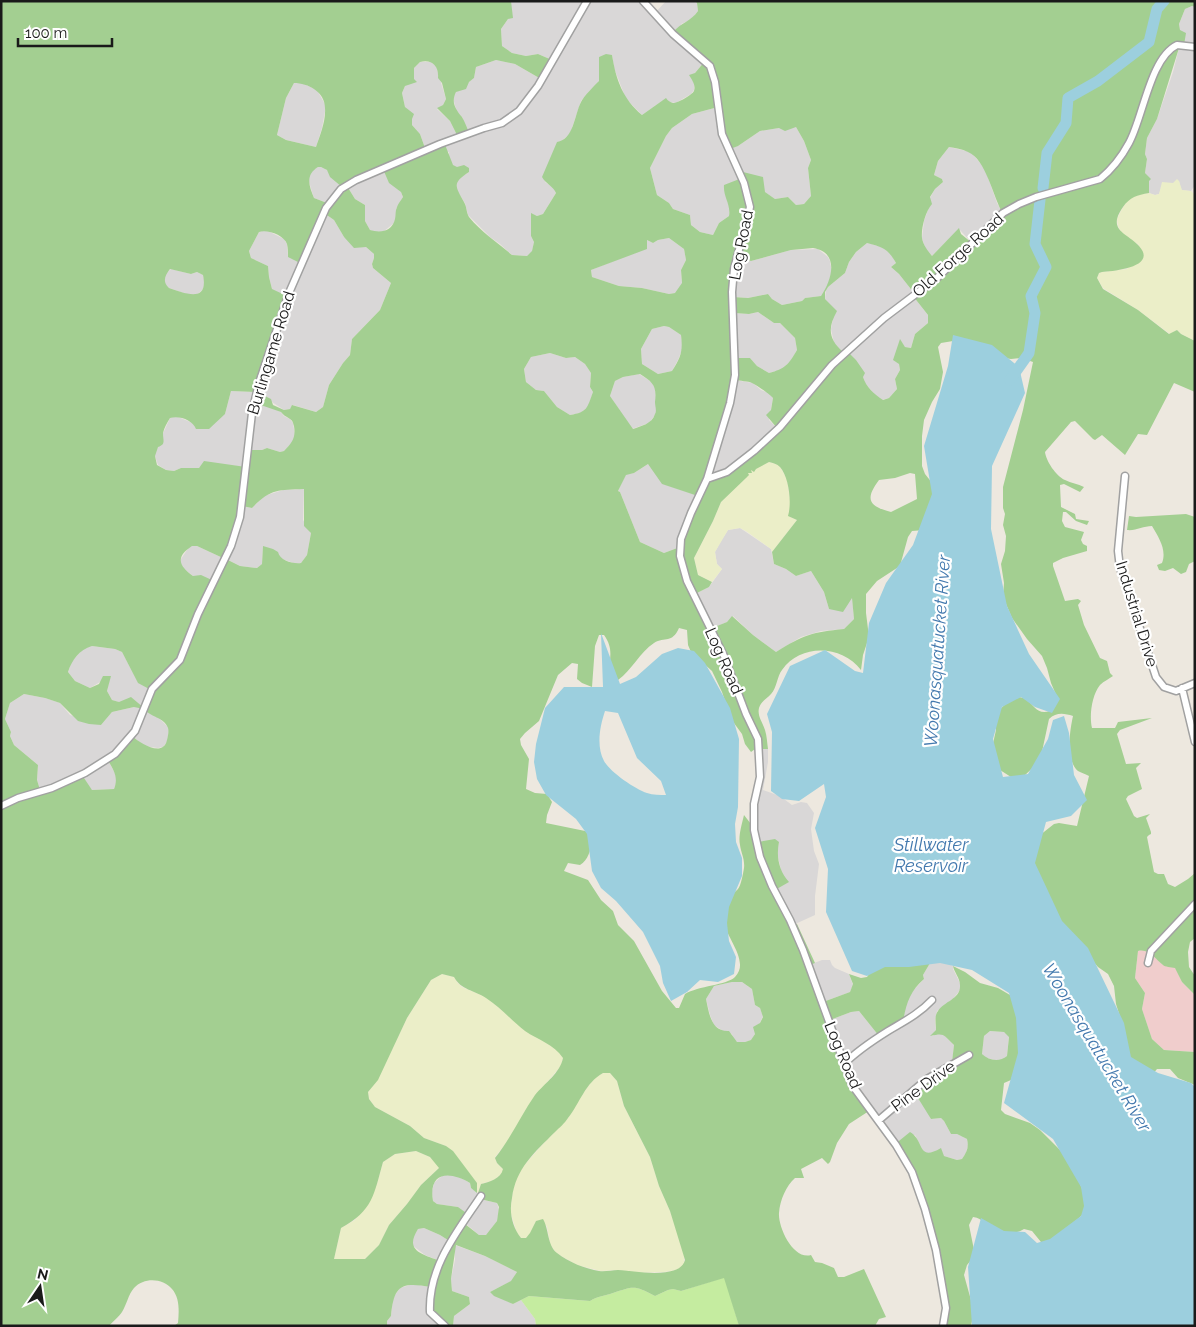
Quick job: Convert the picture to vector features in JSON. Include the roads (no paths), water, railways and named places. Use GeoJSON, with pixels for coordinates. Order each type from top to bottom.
{"type":"FeatureCollection","features":[{"type":"Feature","properties":{"kind":"street","name":"Burlingame Road"},"geometry":{"type":"LineString","coordinates":[[1,806],[85,774],[115,754],[135,731],[152,690],[180,660],[198,614],[231,546],[240,518],[252,413],[259,383],[288,293],[326,208],[341,189],[356,180],[440,144],[502,123],[519,111],[542,81],[587,1]]}},
{"type":"Feature","properties":{"kind":"street","name":"Log Road"},"geometry":{"type":"LineString","coordinates":[[643,1],[674,34],[710,66],[715,82],[722,134],[744,183],[750,207],[734,269],[732,292],[735,375],[730,403],[707,479],[681,539],[680,556],[687,581],[724,656],[746,714],[758,739],[760,777],[754,804],[754,830],[760,858],[803,950],[852,1085],[879,1120],[912,1172],[925,1209],[936,1250],[946,1308],[943,1326]]}},
{"type":"Feature","properties":{"kind":"street","name":"Old Forge Road"},"geometry":{"type":"LineString","coordinates":[[707,479],[727,472],[754,451],[780,427],[832,365],[884,318],[937,278],[1003,213],[1018,204],[1036,197],[1100,179],[1107,173],[1129,142],[1162,57],[1177,46],[1195,47]]}},
{"type":"Feature","properties":{"kind":"street","name":"Industrial Drive"},"geometry":{"type":"LineString","coordinates":[[1126,476],[1118,551],[1120,568],[1156,677],[1164,687],[1176,691],[1182,688]]}},
{"type":"Feature","properties":{"kind":"street"},"geometry":{"type":"LineString","coordinates":[[1195,683],[1182,688],[1195,742]]}},
{"type":"Feature","properties":{"kind":"street"},"geometry":{"type":"LineString","coordinates":[[1148,963],[1151,951],[1195,904]]}},
{"type":"Feature","properties":{"kind":"street"},"geometry":{"type":"LineString","coordinates":[[844,1064],[855,1053],[879,1036],[923,1010],[932,1000]]}},
{"type":"Feature","properties":{"kind":"street","name":"Pine Drive"},"geometry":{"type":"LineString","coordinates":[[879,1120],[927,1079],[969,1055]]}},
{"type":"Feature","properties":{"kind":"street"},"geometry":{"type":"LineString","coordinates":[[444,1326],[430,1312],[429,1296],[436,1272],[446,1250],[481,1196]]}},
{"type":"Feature","properties":{"kind":"water","name":"Stillwater Reservoir"},"geometry":{"type":"Polygon","coordinates":[[[953,335],[992,345],[1019,367],[1025,393],[992,466],[991,529],[1007,606],[1029,654],[1060,699],[1052,713],[1035,707],[1021,697],[1002,707],[993,739],[1003,777],[1028,774],[1048,739],[1053,720],[1064,716],[1069,733],[1074,775],[1087,800],[1071,816],[1046,822],[1035,863],[1062,921],[1088,948],[1124,1023],[1131,1057],[1158,1073],[1191,1083],[1195,1087],[1195,1326],[972,1326],[968,1267],[981,1218],[1004,1231],[1025,1232],[1037,1243],[1050,1239],[1081,1216],[1084,1206],[1081,1187],[1053,1139],[1004,1103],[1018,1053],[1016,1018],[1009,993],[972,970],[940,963],[909,967],[885,967],[867,976],[852,971],[826,912],[828,869],[815,828],[826,797],[824,784],[799,801],[782,799],[771,791],[772,732],[767,714],[790,666],[825,650],[855,671],[863,673],[869,623],[886,583],[913,545],[932,494],[924,446],[948,366],[953,335]]]}},
{"type":"Feature","properties":{"kind":"water"},"geometry":{"type":"Polygon","coordinates":[[[601,633],[620,684],[636,677],[662,654],[678,648],[694,651],[705,663],[730,708],[739,739],[738,807],[735,824],[736,842],[742,858],[742,876],[729,907],[727,923],[729,941],[736,957],[734,974],[718,982],[700,980],[687,992],[671,1001],[663,983],[660,966],[643,932],[616,901],[601,888],[592,871],[587,834],[576,819],[546,795],[537,779],[534,762],[536,744],[545,708],[564,687],[603,687],[601,633]],[[605,711],[603,717],[599,743],[604,761],[617,775],[636,788],[649,794],[666,795],[661,781],[637,758],[618,713],[605,711]]]}},
{"type":"Feature","properties":{"kind":"waterway","name":"Woonasquatucket River"},"geometry":{"type":"LineString","coordinates":[[1043,188],[1047,153],[1066,123],[1068,98],[1098,81],[1149,42],[1157,9],[1164,1]]}},
{"type":"Feature","properties":{"kind":"waterway","name":"Woonasquatucket River"},"geometry":{"type":"LineString","coordinates":[[1010,380],[1029,353],[1035,313],[1031,296],[1046,267],[1035,244],[1040,200]]}}]}
